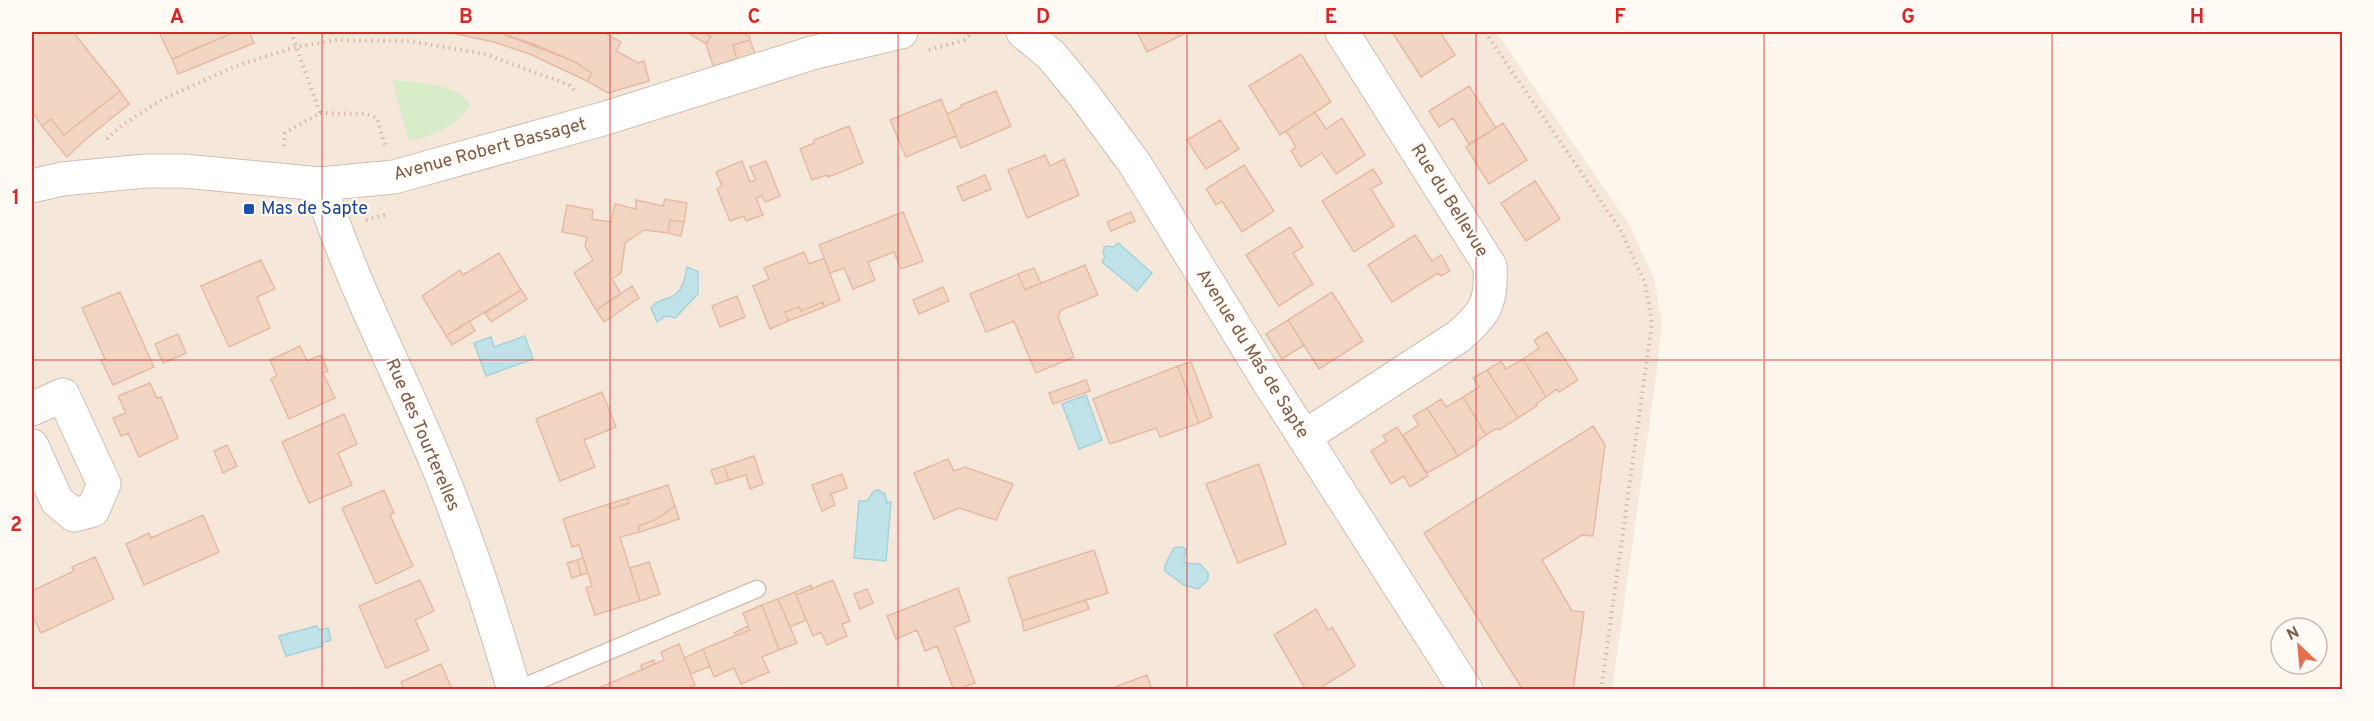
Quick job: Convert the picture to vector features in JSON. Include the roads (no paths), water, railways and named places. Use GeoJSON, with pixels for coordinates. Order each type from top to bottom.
{"type":"FeatureCollection","features":[{"type":"Feature","properties":{"kind":"street","name":"Avenue Robert Bassaget"},"geometry":{"type":"LineString","coordinates":[[32,186],[76,178],[145,171],[183,171],[320,184],[394,177],[606,118],[812,53],[901,32]]}},
{"type":"Feature","properties":{"kind":"street","name":"Avenue du Mas de Sapte"},"geometry":{"type":"LineString","coordinates":[[1023,32],[1051,56],[1084,95],[1135,164],[1304,437],[1466,690]]}},
{"type":"Feature","properties":{"kind":"street","name":"Rue du Bellevue"},"geometry":{"type":"LineString","coordinates":[[1304,437],[1459,336],[1479,319],[1491,291],[1490,266],[1342,32]]}},
{"type":"Feature","properties":{"kind":"street","name":"Rue des Tourterelles"},"geometry":{"type":"LineString","coordinates":[[320,184],[335,232],[441,474],[494,620],[515,690]]}},
{"type":"Feature","properties":{"kind":"street"},"geometry":{"type":"LineString","coordinates":[[32,409],[63,394],[104,484],[93,510],[74,516],[57,501],[32,446]]}},
{"type":"Feature","properties":{"kind":"lane"},"geometry":{"type":"LineString","coordinates":[[515,690],[757,589]]}},
{"type":"Feature","properties":{"kind":"water"},"geometry":{"type":"Polygon","coordinates":[[[1118,243],[1152,273],[1137,291],[1102,262],[1105,257],[1104,247],[1114,247],[1118,243]]]}},
{"type":"Feature","properties":{"kind":"water"},"geometry":{"type":"Polygon","coordinates":[[[687,267],[698,272],[698,294],[675,318],[666,316],[657,322],[651,308],[679,291],[687,267]]]}},
{"type":"Feature","properties":{"kind":"water"},"geometry":{"type":"Polygon","coordinates":[[[525,336],[533,359],[486,376],[474,343],[491,337],[494,347],[525,336]]]}},
{"type":"Feature","properties":{"kind":"water"},"geometry":{"type":"Polygon","coordinates":[[[1086,395],[1102,440],[1079,449],[1062,404],[1086,395]]]}},
{"type":"Feature","properties":{"kind":"water"},"geometry":{"type":"Polygon","coordinates":[[[878,490],[885,494],[887,503],[891,502],[886,561],[854,558],[859,501],[867,501],[874,491],[878,490]]]}},
{"type":"Feature","properties":{"kind":"water"},"geometry":{"type":"Polygon","coordinates":[[[1174,548],[1186,549],[1184,561],[1186,563],[1200,564],[1208,573],[1208,580],[1198,589],[1184,585],[1165,571],[1165,565],[1174,548]]]}},
{"type":"Feature","properties":{"kind":"water"},"geometry":{"type":"Polygon","coordinates":[[[317,626],[319,630],[328,628],[331,640],[322,643],[323,646],[286,656],[279,636],[317,626]]]}},
{"type":"Feature","properties":{"kind":"place","name":"Mas de Sapte"},"geometry":{"type":"Point","coordinates":[249,209]}}]}
